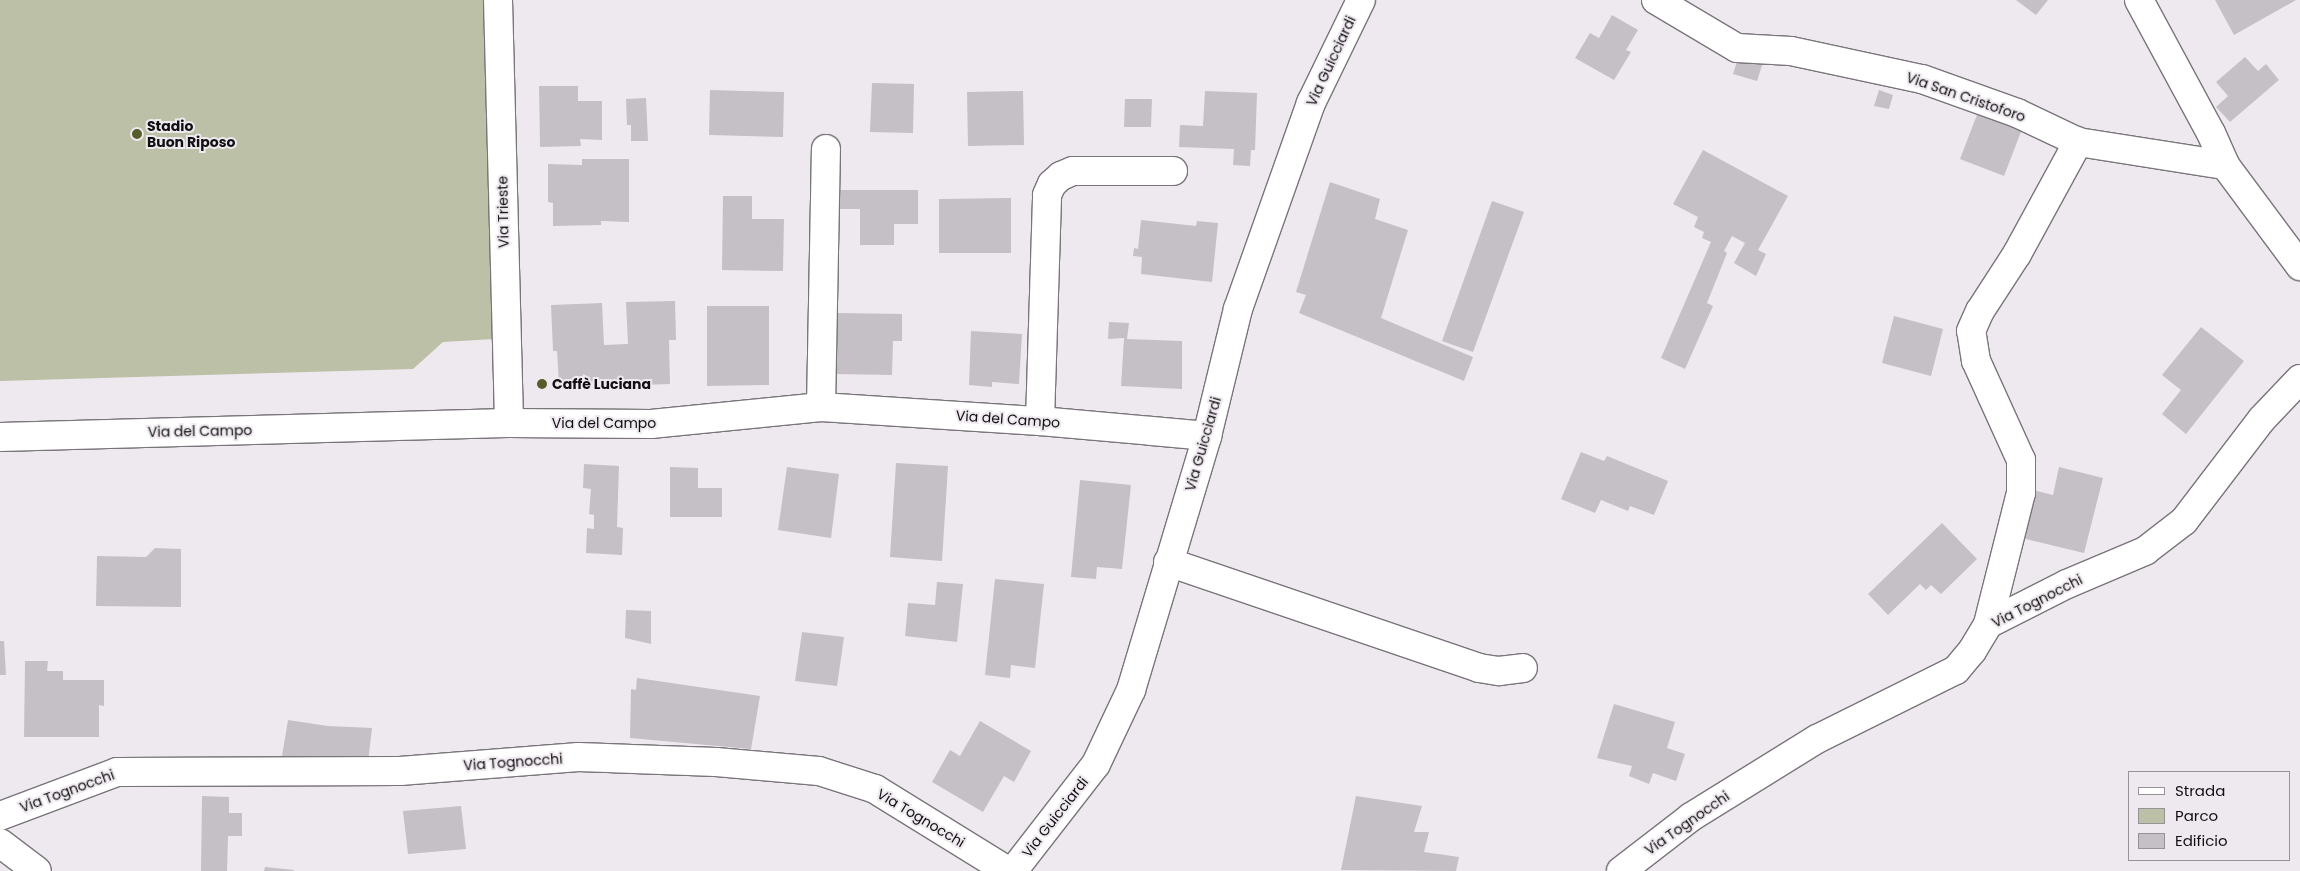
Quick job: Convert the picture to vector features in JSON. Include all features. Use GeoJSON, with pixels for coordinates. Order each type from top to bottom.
{"type":"FeatureCollection","features":[{"type":"Feature","properties":{"kind":"street","name":"Via Trieste"},"geometry":{"type":"LineString","coordinates":[[498,0],[509,423]]}},
{"type":"Feature","properties":{"kind":"street","name":"Via Guicciardi"},"geometry":{"type":"LineString","coordinates":[[1013,871],[1096,764],[1131,690],[1207,436],[1241,299],[1311,103],[1361,0]]}},
{"type":"Feature","properties":{"kind":"street","name":"Via San Cristoforo"},"geometry":{"type":"LineString","coordinates":[[1656,0],[1737,48],[1791,51],[1922,80],[2017,113],[2078,142],[2225,165]]}},
{"type":"Feature","properties":{"kind":"street"},"geometry":{"type":"LineString","coordinates":[[2139,0],[2211,132],[2225,165],[2300,266]]}},
{"type":"Feature","properties":{"kind":"street"},"geometry":{"type":"LineString","coordinates":[[1988,624],[2022,493],[2021,460],[1976,361],[1971,331],[1980,311],[2017,254],[2078,142]]}},
{"type":"Feature","properties":{"kind":"street"},"geometry":{"type":"LineString","coordinates":[[821,407],[826,149]]}},
{"type":"Feature","properties":{"kind":"street"},"geometry":{"type":"LineString","coordinates":[[1040,420],[1047,195],[1052,184],[1061,176],[1073,171],[1173,172]]}},
{"type":"Feature","properties":{"kind":"street","name":"Via Tognocchi"},"geometry":{"type":"LineString","coordinates":[[1620,871],[1691,816],[1817,739],[1956,670],[1972,651],[1988,624],[2067,584],[2145,552],[2184,521],[2262,419],[2300,379]]}},
{"type":"Feature","properties":{"kind":"street","name":"Via del Campo"},"geometry":{"type":"LineString","coordinates":[[0,437],[509,423],[651,424],[821,407],[1040,420],[1207,436]]}},
{"type":"Feature","properties":{"kind":"street"},"geometry":{"type":"LineString","coordinates":[[1168,562],[1479,668],[1499,671],[1523,668]]}},
{"type":"Feature","properties":{"kind":"street","name":"Via Tognocchi"},"geometry":{"type":"LineString","coordinates":[[0,816],[117,772],[400,771],[578,757],[716,762],[819,771],[875,790],[1008,871]]}},
{"type":"Feature","properties":{"kind":"street"},"geometry":{"type":"LineString","coordinates":[[0,843],[37,871]]}},
{"type":"Feature","properties":{"kind":"green space"},"geometry":{"type":"Polygon","coordinates":[[[0,0],[483,0],[494,339],[443,342],[413,369],[0,381],[0,0]]]}},
{"type":"Feature","properties":{"kind":"building"},"geometry":{"type":"Polygon","coordinates":[[[2016,0],[2048,0],[2036,15],[2016,0]]]}},
{"type":"Feature","properties":{"kind":"building"},"geometry":{"type":"Polygon","coordinates":[[[2215,0],[2296,0],[2234,35],[2215,0]]]}},
{"type":"Feature","properties":{"kind":"building"},"geometry":{"type":"Polygon","coordinates":[[[1612,15],[1638,30],[1626,50],[1631,52],[1614,80],[1575,58],[1590,33],[1599,38],[1612,15]]]}},
{"type":"Feature","properties":{"kind":"building"},"geometry":{"type":"Polygon","coordinates":[[[1741,49],[1765,56],[1757,81],[1733,74],[1741,49]]]}},
{"type":"Feature","properties":{"kind":"building"},"geometry":{"type":"Polygon","coordinates":[[[2245,57],[2258,71],[2266,64],[2279,80],[2230,122],[2216,107],[2228,96],[2216,82],[2245,57]]]}},
{"type":"Feature","properties":{"kind":"building"},"geometry":{"type":"Polygon","coordinates":[[[872,83],[914,84],[913,133],[870,132],[872,83]]]}},
{"type":"Feature","properties":{"kind":"building"},"geometry":{"type":"Polygon","coordinates":[[[539,86],[578,86],[578,101],[602,101],[602,140],[580,139],[581,146],[540,147],[539,86]]]}},
{"type":"Feature","properties":{"kind":"building"},"geometry":{"type":"Polygon","coordinates":[[[710,90],[784,92],[783,137],[709,135],[710,90]]]}},
{"type":"Feature","properties":{"kind":"building"},"geometry":{"type":"Polygon","coordinates":[[[1879,90],[1893,95],[1889,109],[1874,106],[1879,90]]]}},
{"type":"Feature","properties":{"kind":"building"},"geometry":{"type":"Polygon","coordinates":[[[1023,91],[1024,145],[968,146],[967,92],[1023,91]]]}},
{"type":"Feature","properties":{"kind":"building"},"geometry":{"type":"Polygon","coordinates":[[[1205,91],[1257,93],[1255,150],[1251,150],[1250,166],[1233,165],[1234,149],[1179,147],[1180,125],[1203,126],[1205,91]]]}},
{"type":"Feature","properties":{"kind":"building"},"geometry":{"type":"Polygon","coordinates":[[[646,98],[648,141],[631,141],[631,125],[627,125],[626,99],[646,98]]]}},
{"type":"Feature","properties":{"kind":"building"},"geometry":{"type":"Polygon","coordinates":[[[1125,99],[1152,99],[1151,127],[1124,127],[1125,99]]]}},
{"type":"Feature","properties":{"kind":"building"},"geometry":{"type":"Polygon","coordinates":[[[1980,107],[2024,124],[2004,176],[1960,159],[1980,107]]]}},
{"type":"Feature","properties":{"kind":"building"},"geometry":{"type":"Polygon","coordinates":[[[1703,150],[1788,196],[1758,250],[1766,254],[1756,276],[1734,263],[1745,243],[1732,236],[1724,251],[1727,253],[1707,303],[1713,306],[1685,369],[1661,358],[1711,242],[1702,238],[1704,232],[1694,227],[1698,217],[1673,204],[1703,150]]]}},
{"type":"Feature","properties":{"kind":"building"},"geometry":{"type":"Polygon","coordinates":[[[582,159],[629,159],[629,222],[601,221],[601,225],[553,226],[553,203],[548,202],[548,164],[582,165],[582,159]]]}},
{"type":"Feature","properties":{"kind":"building"},"geometry":{"type":"Polygon","coordinates":[[[1330,182],[1380,199],[1375,219],[1408,230],[1381,318],[1473,357],[1464,381],[1299,313],[1306,295],[1296,292],[1330,182]]]}},
{"type":"Feature","properties":{"kind":"building"},"geometry":{"type":"Polygon","coordinates":[[[839,190],[918,190],[918,224],[894,224],[894,245],[860,245],[860,209],[839,209],[839,190]]]}},
{"type":"Feature","properties":{"kind":"building"},"geometry":{"type":"Polygon","coordinates":[[[723,196],[752,196],[752,219],[784,219],[783,271],[722,270],[723,196]]]}},
{"type":"Feature","properties":{"kind":"building"},"geometry":{"type":"Polygon","coordinates":[[[1011,198],[1011,253],[939,253],[939,199],[1011,198]]]}},
{"type":"Feature","properties":{"kind":"building"},"geometry":{"type":"Polygon","coordinates":[[[1492,201],[1524,212],[1473,352],[1442,341],[1492,201]]]}},
{"type":"Feature","properties":{"kind":"building"},"geometry":{"type":"Polygon","coordinates":[[[1141,220],[1196,226],[1197,221],[1218,223],[1212,282],[1141,274],[1142,257],[1133,256],[1134,248],[1138,249],[1141,220]]]}},
{"type":"Feature","properties":{"kind":"building"},"geometry":{"type":"Polygon","coordinates":[[[675,301],[676,340],[669,340],[670,384],[609,386],[609,381],[559,383],[557,351],[553,351],[551,305],[602,303],[604,345],[628,344],[626,302],[675,301]]]}},
{"type":"Feature","properties":{"kind":"building"},"geometry":{"type":"Polygon","coordinates":[[[707,306],[769,306],[769,385],[707,386],[707,306]]]}},
{"type":"Feature","properties":{"kind":"building"},"geometry":{"type":"Polygon","coordinates":[[[837,313],[902,314],[902,341],[893,341],[892,375],[836,374],[837,313]]]}},
{"type":"Feature","properties":{"kind":"building"},"geometry":{"type":"Polygon","coordinates":[[[1894,316],[1943,329],[1931,376],[1882,363],[1894,316]]]}},
{"type":"Feature","properties":{"kind":"building"},"geometry":{"type":"Polygon","coordinates":[[[1109,322],[1129,323],[1127,339],[1182,341],[1182,389],[1121,386],[1124,338],[1108,339],[1109,322]]]}},
{"type":"Feature","properties":{"kind":"building"},"geometry":{"type":"Polygon","coordinates":[[[2201,327],[2244,361],[2186,434],[2162,414],[2181,390],[2162,375],[2201,327]]]}},
{"type":"Feature","properties":{"kind":"building"},"geometry":{"type":"Polygon","coordinates":[[[971,331],[1022,334],[1019,384],[992,382],[992,387],[969,385],[971,331]]]}},
{"type":"Feature","properties":{"kind":"building"},"geometry":{"type":"Polygon","coordinates":[[[1581,452],[1604,461],[1607,456],[1668,481],[1654,515],[1630,506],[1628,511],[1601,500],[1595,513],[1561,499],[1581,452]]]}},
{"type":"Feature","properties":{"kind":"building"},"geometry":{"type":"Polygon","coordinates":[[[896,463],[948,466],[942,561],[890,557],[896,463]]]}},
{"type":"Feature","properties":{"kind":"building"},"geometry":{"type":"Polygon","coordinates":[[[584,464],[619,466],[617,527],[623,528],[622,555],[586,553],[587,528],[594,529],[594,515],[589,514],[591,489],[583,488],[584,464]]]}},
{"type":"Feature","properties":{"kind":"building"},"geometry":{"type":"Polygon","coordinates":[[[670,467],[698,468],[698,488],[722,488],[722,517],[670,517],[670,467]]]}},
{"type":"Feature","properties":{"kind":"building"},"geometry":{"type":"Polygon","coordinates":[[[787,467],[839,474],[831,538],[778,530],[787,467]]]}},
{"type":"Feature","properties":{"kind":"building"},"geometry":{"type":"Polygon","coordinates":[[[2059,467],[2103,478],[2084,553],[2022,538],[2033,490],[2053,495],[2059,467]]]}},
{"type":"Feature","properties":{"kind":"building"},"geometry":{"type":"Polygon","coordinates":[[[1080,480],[1131,485],[1122,569],[1097,567],[1096,579],[1071,577],[1080,480]]]}},
{"type":"Feature","properties":{"kind":"building"},"geometry":{"type":"Polygon","coordinates":[[[1942,523],[1977,559],[1941,594],[1931,585],[1926,590],[1920,584],[1888,615],[1868,594],[1942,523]]]}},
{"type":"Feature","properties":{"kind":"building"},"geometry":{"type":"Polygon","coordinates":[[[155,548],[181,549],[181,607],[96,606],[97,556],[146,557],[155,548]]]}},
{"type":"Feature","properties":{"kind":"building"},"geometry":{"type":"Polygon","coordinates":[[[995,579],[1044,584],[1035,668],[1011,665],[1010,678],[985,675],[995,579]]]}},
{"type":"Feature","properties":{"kind":"building"},"geometry":{"type":"Polygon","coordinates":[[[937,582],[963,584],[957,642],[905,636],[908,603],[935,605],[937,582]]]}},
{"type":"Feature","properties":{"kind":"building"},"geometry":{"type":"Polygon","coordinates":[[[626,610],[651,611],[651,644],[625,638],[626,610]]]}},
{"type":"Feature","properties":{"kind":"building"},"geometry":{"type":"Polygon","coordinates":[[[802,632],[844,637],[837,686],[795,681],[802,632]]]}},
{"type":"Feature","properties":{"kind":"building"},"geometry":{"type":"Polygon","coordinates":[[[0,641],[4,641],[6,675],[0,675],[0,641]]]}},
{"type":"Feature","properties":{"kind":"building"},"geometry":{"type":"Polygon","coordinates":[[[25,661],[48,661],[47,671],[63,671],[63,680],[104,680],[104,706],[99,705],[99,737],[24,737],[25,661]]]}},
{"type":"Feature","properties":{"kind":"building"},"geometry":{"type":"Polygon","coordinates":[[[637,678],[760,696],[751,749],[630,738],[631,689],[636,690],[637,678]]]}},
{"type":"Feature","properties":{"kind":"building"},"geometry":{"type":"Polygon","coordinates":[[[1614,704],[1675,722],[1667,748],[1685,754],[1676,781],[1653,773],[1649,784],[1629,776],[1632,766],[1597,758],[1614,704]]]}},
{"type":"Feature","properties":{"kind":"building"},"geometry":{"type":"Polygon","coordinates":[[[288,720],[328,726],[372,728],[368,762],[282,756],[288,720]]]}},
{"type":"Feature","properties":{"kind":"building"},"geometry":{"type":"Polygon","coordinates":[[[980,721],[1031,751],[1014,782],[1004,776],[983,812],[932,782],[950,750],[960,756],[980,721]]]}},
{"type":"Feature","properties":{"kind":"building"},"geometry":{"type":"Polygon","coordinates":[[[202,796],[229,797],[229,813],[242,813],[242,836],[228,836],[227,871],[201,871],[202,796]]]}},
{"type":"Feature","properties":{"kind":"building"},"geometry":{"type":"Polygon","coordinates":[[[1356,796],[1422,806],[1414,832],[1429,832],[1424,852],[1459,857],[1456,871],[1341,870],[1356,796]]]}},
{"type":"Feature","properties":{"kind":"building"},"geometry":{"type":"Polygon","coordinates":[[[461,806],[466,849],[408,854],[403,811],[461,806]]]}},
{"type":"Feature","properties":{"kind":"building"},"geometry":{"type":"Polygon","coordinates":[[[265,867],[294,870],[294,871],[264,871],[265,867]]]}},
{"type":"Feature","properties":{"kind":"place","name":"Stadio Buon Riposo"},"geometry":{"type":"Point","coordinates":[137,134]}},
{"type":"Feature","properties":{"kind":"place","name":"Caffè Luciana"},"geometry":{"type":"Point","coordinates":[542,384]}}]}
